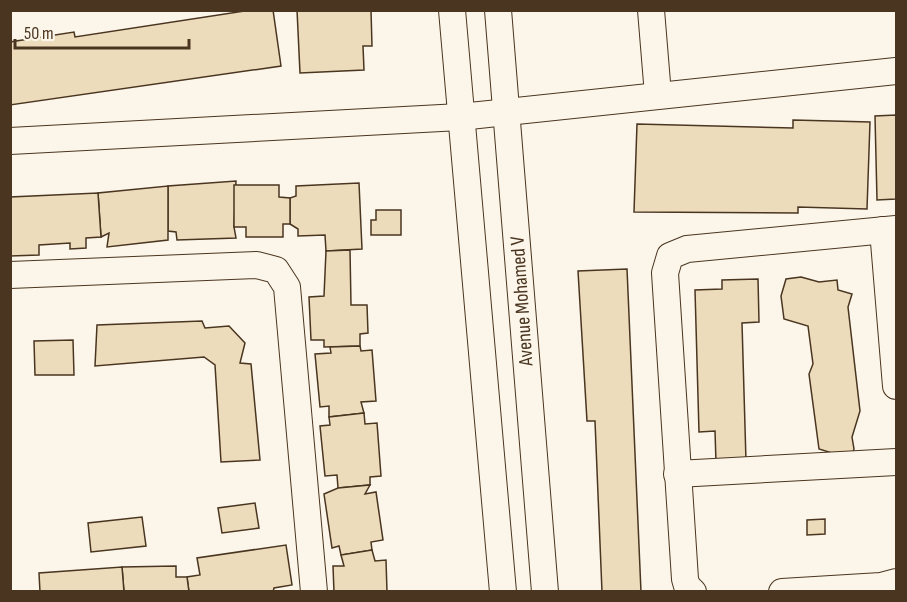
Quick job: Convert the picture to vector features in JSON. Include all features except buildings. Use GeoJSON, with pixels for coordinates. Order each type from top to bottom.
{"type":"FeatureCollection","features":[{"type":"Feature","properties":{"kind":"street"},"geometry":{"type":"LineString","coordinates":[[452,10],[503,591]]}},
{"type":"Feature","properties":{"kind":"street","name":"Avenue Mohamed V"},"geometry":{"type":"LineString","coordinates":[[498,10],[545,591]]}},
{"type":"Feature","properties":{"kind":"street"},"geometry":{"type":"LineString","coordinates":[[651,10],[658,95]]}},
{"type":"Feature","properties":{"kind":"street"},"geometry":{"type":"LineString","coordinates":[[10,141],[460,117],[897,71]]}},
{"type":"Feature","properties":{"kind":"street"},"geometry":{"type":"LineString","coordinates":[[693,591],[687,586],[685,579],[677,474],[665,273],[670,256],[687,249],[890,230],[897,386]]}},
{"type":"Feature","properties":{"kind":"street"},"geometry":{"type":"LineString","coordinates":[[10,275],[257,265],[276,270],[287,287],[315,591]]}},
{"type":"Feature","properties":{"kind":"street"},"geometry":{"type":"LineString","coordinates":[[677,474],[897,462]]}},
{"type":"Feature","properties":{"kind":"street"},"geometry":{"type":"LineString","coordinates":[[782,591],[881,586],[897,582]]}}]}
